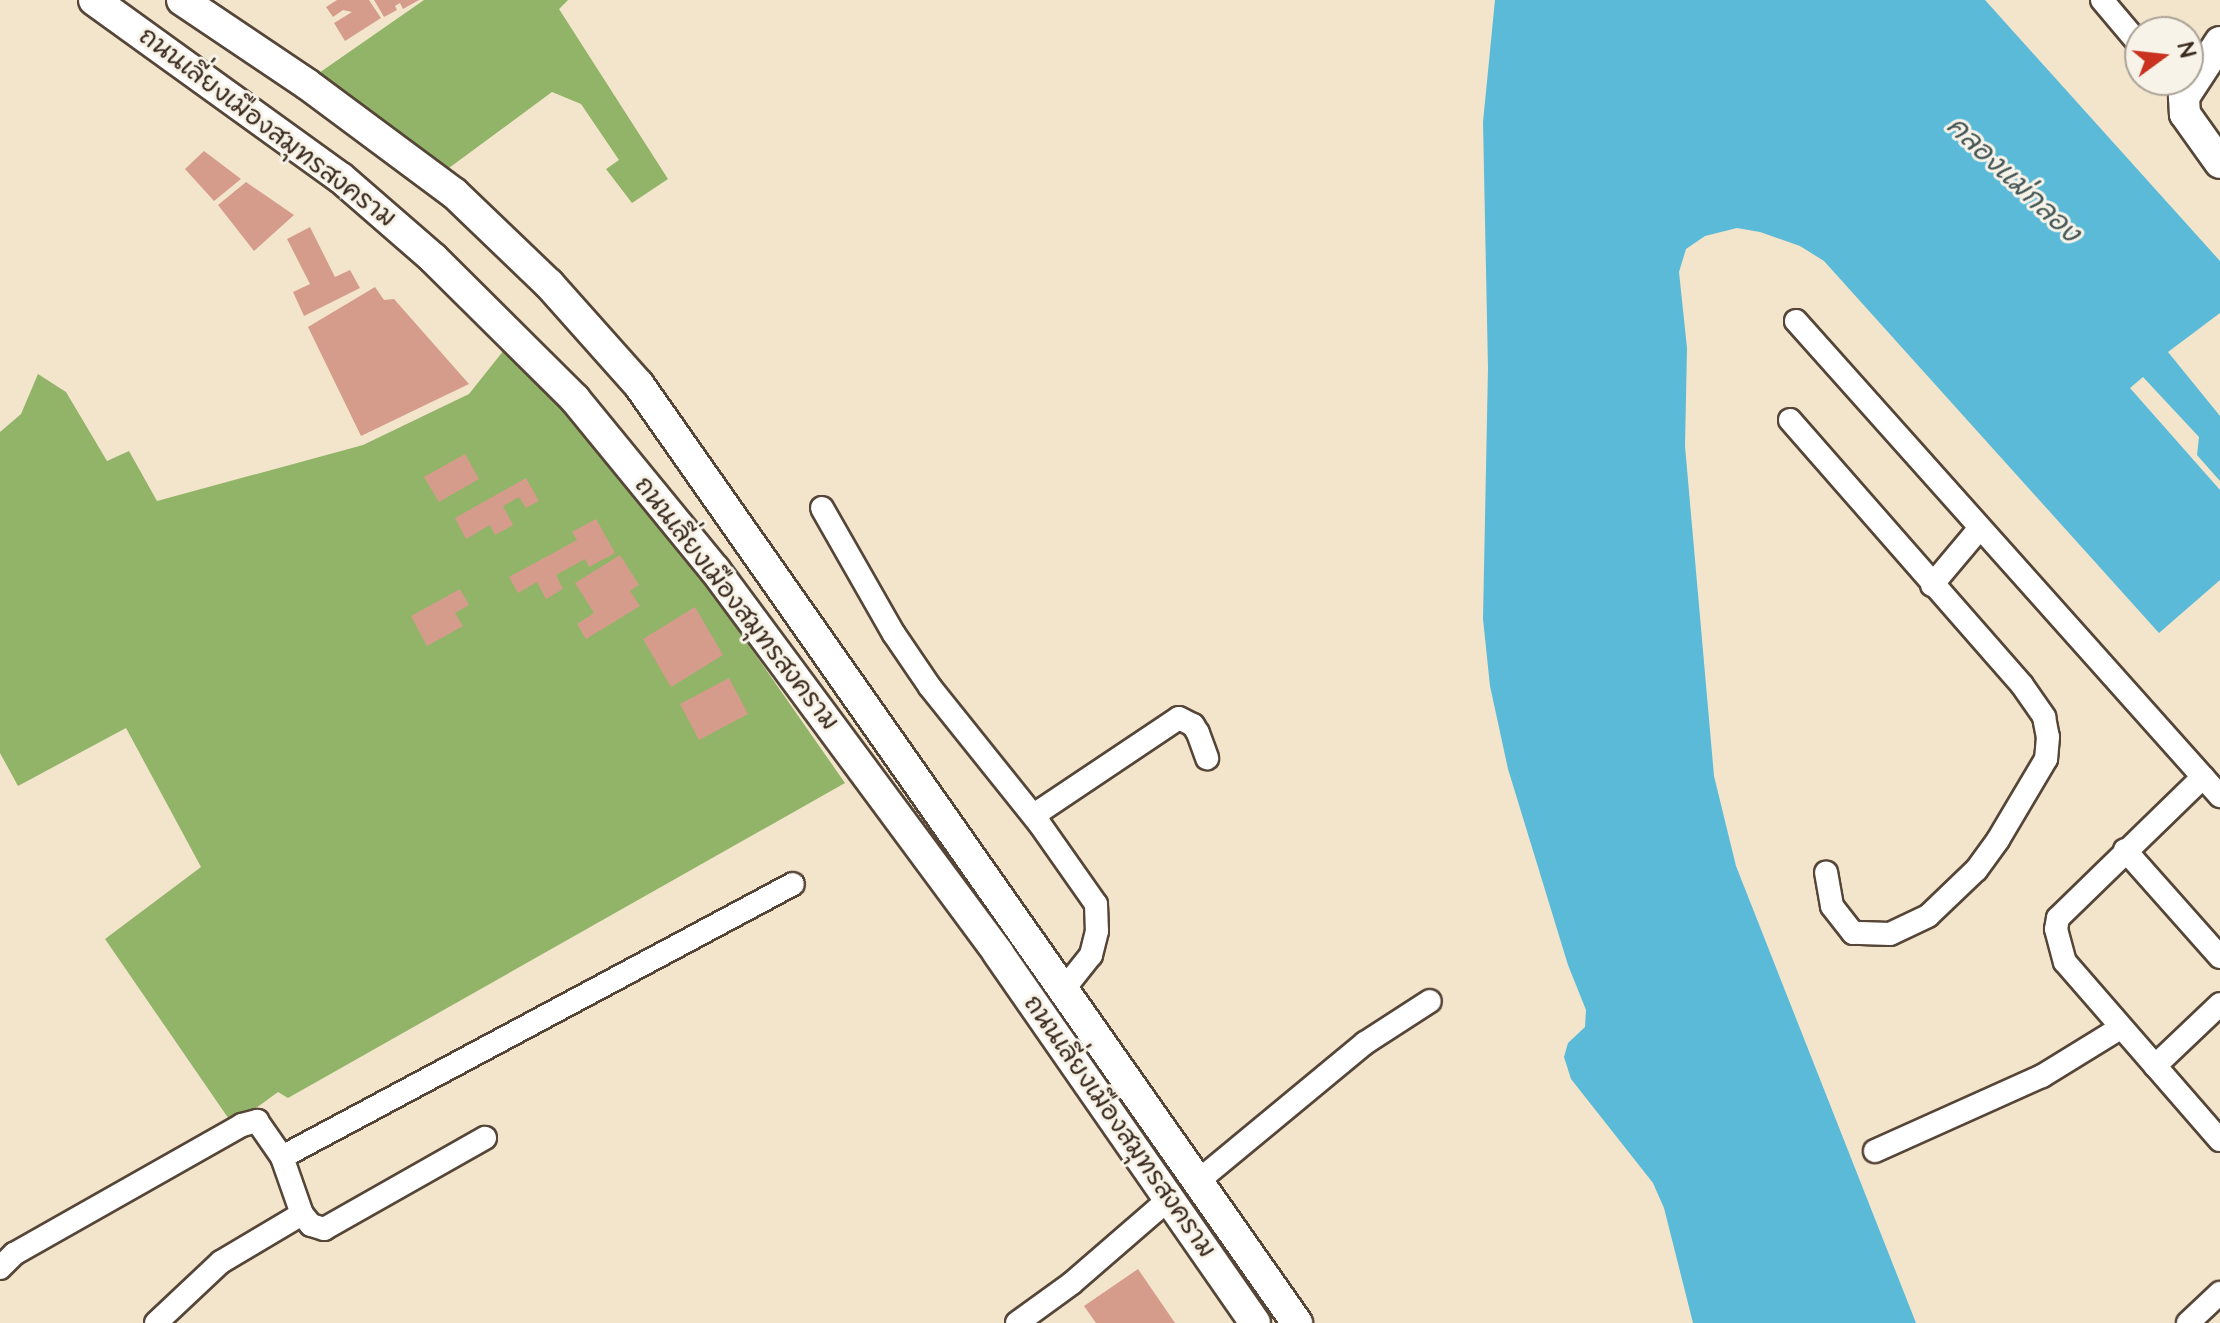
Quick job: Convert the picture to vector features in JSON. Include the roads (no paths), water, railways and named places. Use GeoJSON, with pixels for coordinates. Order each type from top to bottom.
{"type":"FeatureCollection","features":[{"type":"Feature","properties":{"kind":"main road","name":"ถนนเลี่ยงเมืองสมุทรสงคราม"},"geometry":{"type":"LineString","coordinates":[[94,0],[341,178],[433,258],[575,399],[725,582],[998,953],[1255,1323]]}},
{"type":"Feature","properties":{"kind":"main road","name":"ถนนเลี่ยงเมืองสมุทรสงคราม"},"geometry":{"type":"LineString","coordinates":[[182,0],[307,84],[454,193],[549,284],[639,385],[1297,1323]]}},
{"type":"Feature","properties":{"kind":"main road"},"geometry":{"type":"LineString","coordinates":[[2204,59],[2220,42]]}},
{"type":"Feature","properties":{"kind":"main road"},"geometry":{"type":"LineString","coordinates":[[2179,96],[2185,114],[2220,163]]}},
{"type":"Feature","properties":{"kind":"street"},"geometry":{"type":"LineString","coordinates":[[2102,0],[2124,26]]}},
{"type":"Feature","properties":{"kind":"street"},"geometry":{"type":"LineString","coordinates":[[1796,321],[2220,796]]}},
{"type":"Feature","properties":{"kind":"street"},"geometry":{"type":"LineString","coordinates":[[1790,420],[2022,685],[2044,717],[2046,759],[1976,870],[1928,916],[1890,934],[1853,933],[1832,906],[1826,873]]}},
{"type":"Feature","properties":{"kind":"street"},"geometry":{"type":"LineString","coordinates":[[822,508],[894,634],[930,687],[1034,815],[1096,904],[1097,931],[1091,955],[1064,989]]}},
{"type":"Feature","properties":{"kind":"street"},"geometry":{"type":"LineString","coordinates":[[1932,585],[1979,529]]}},
{"type":"Feature","properties":{"kind":"street"},"geometry":{"type":"LineString","coordinates":[[1034,815],[1179,718],[1193,725],[1207,758]]}},
{"type":"Feature","properties":{"kind":"street"},"geometry":{"type":"LineString","coordinates":[[2203,777],[2058,918],[2056,929],[2065,962],[2220,1140]]}},
{"type":"Feature","properties":{"kind":"street"},"geometry":{"type":"LineString","coordinates":[[2125,850],[2220,957]]}},
{"type":"Feature","properties":{"kind":"street"},"geometry":{"type":"LineString","coordinates":[[282,1157],[793,884]]}},
{"type":"Feature","properties":{"kind":"street"},"geometry":{"type":"LineString","coordinates":[[1197,1182],[1365,1043],[1430,1001]]}},
{"type":"Feature","properties":{"kind":"street"},"geometry":{"type":"LineString","coordinates":[[2155,1066],[2220,1004]]}},
{"type":"Feature","properties":{"kind":"street"},"geometry":{"type":"LineString","coordinates":[[1875,1151],[2042,1076],[2120,1028]]}},
{"type":"Feature","properties":{"kind":"street"},"geometry":{"type":"LineString","coordinates":[[0,1268],[14,1254],[242,1125],[257,1121],[282,1157],[302,1214],[311,1225],[324,1229],[485,1138]]}},
{"type":"Feature","properties":{"kind":"street"},"geometry":{"type":"LineString","coordinates":[[1017,1323],[1072,1283],[1169,1199]]}},
{"type":"Feature","properties":{"kind":"street"},"geometry":{"type":"LineString","coordinates":[[156,1323],[221,1262],[302,1214]]}},
{"type":"Feature","properties":{"kind":"street"},"geometry":{"type":"LineString","coordinates":[[2188,1323],[2220,1293]]}},
{"type":"Feature","properties":{"kind":"water","name":"คลองแม่กลอง"},"geometry":{"type":"Polygon","coordinates":[[[1495,0],[1985,0],[2220,261],[2220,313],[2168,352],[2220,416],[2220,481],[2197,455],[2199,437],[2143,377],[2130,388],[2220,490],[2220,580],[2159,633],[1824,261],[1800,246],[1760,232],[1737,228],[1705,236],[1686,249],[1679,272],[1687,348],[1685,446],[1714,776],[1736,866],[1916,1323],[1693,1323],[1664,1208],[1653,1183],[1571,1079],[1564,1057],[1568,1043],[1585,1027],[1586,1010],[1568,965],[1508,769],[1490,686],[1483,619],[1488,368],[1483,122],[1495,0]]]}}]}
